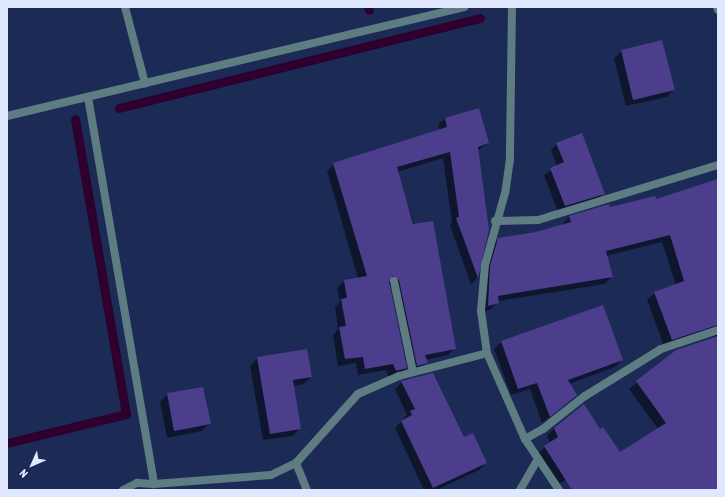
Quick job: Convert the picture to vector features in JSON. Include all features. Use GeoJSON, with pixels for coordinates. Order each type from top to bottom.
{"type":"FeatureCollection","features":[{"type":"Feature","properties":{"kind":"street"},"geometry":{"type":"LineString","coordinates":[[126,7],[145,83]]}},
{"type":"Feature","properties":{"kind":"street"},"geometry":{"type":"LineString","coordinates":[[7,116],[464,7]]}},
{"type":"Feature","properties":{"kind":"street"},"geometry":{"type":"LineString","coordinates":[[512,7],[510,159],[505,193],[495,221],[485,265],[481,311],[487,353],[525,439],[559,490]]}},
{"type":"Feature","properties":{"kind":"street"},"geometry":{"type":"LineString","coordinates":[[88,97],[154,484]]}},
{"type":"Feature","properties":{"kind":"street"},"geometry":{"type":"LineString","coordinates":[[495,221],[538,220],[718,165]]}},
{"type":"Feature","properties":{"kind":"street"},"geometry":{"type":"LineString","coordinates":[[394,281],[413,372]]}},
{"type":"Feature","properties":{"kind":"street"},"geometry":{"type":"LineString","coordinates":[[525,439],[543,429],[585,396],[661,349],[718,330]]}},
{"type":"Feature","properties":{"kind":"street"},"geometry":{"type":"LineString","coordinates":[[123,490],[137,483],[154,484],[165,487],[271,475],[296,463],[358,394],[413,372],[487,353]]}},
{"type":"Feature","properties":{"kind":"street"},"geometry":{"type":"LineString","coordinates":[[520,490],[538,459]]}},
{"type":"Feature","properties":{"kind":"street"},"geometry":{"type":"LineString","coordinates":[[296,463],[307,490]]}},
{"type":"Feature","properties":{"kind":"building"},"geometry":{"type":"Polygon","coordinates":[[[662,40],[675,90],[633,100],[621,50],[662,40]]]}},
{"type":"Feature","properties":{"kind":"building"},"geometry":{"type":"Polygon","coordinates":[[[479,108],[489,143],[478,147],[489,230],[478,278],[456,218],[459,217],[450,152],[397,167],[413,224],[433,221],[456,349],[425,355],[428,363],[417,366],[399,280],[393,276],[389,282],[407,368],[396,371],[393,364],[365,369],[363,357],[345,359],[339,327],[346,326],[341,299],[347,298],[344,280],[367,276],[333,163],[447,127],[445,118],[479,108]]]}},
{"type":"Feature","properties":{"kind":"building"},"geometry":{"type":"Polygon","coordinates":[[[582,133],[605,194],[565,206],[550,168],[564,162],[556,143],[582,133]]]}},
{"type":"Feature","properties":{"kind":"building"},"geometry":{"type":"Polygon","coordinates":[[[718,179],[718,325],[672,340],[654,292],[684,281],[670,235],[606,251],[613,277],[498,296],[499,303],[488,306],[490,266],[498,238],[536,232],[571,222],[569,216],[609,204],[610,207],[655,196],[656,199],[718,179]]]}},
{"type":"Feature","properties":{"kind":"building"},"geometry":{"type":"Polygon","coordinates":[[[603,305],[623,360],[568,380],[577,395],[550,417],[537,383],[518,389],[501,341],[603,305]]]}},
{"type":"Feature","properties":{"kind":"building"},"geometry":{"type":"Polygon","coordinates":[[[718,336],[718,490],[572,490],[544,446],[558,437],[554,428],[584,404],[600,429],[603,427],[620,452],[666,423],[636,381],[676,350],[718,336]]]}},
{"type":"Feature","properties":{"kind":"building"},"geometry":{"type":"Polygon","coordinates":[[[307,349],[312,377],[293,380],[301,429],[270,434],[257,357],[307,349]]]}},
{"type":"Feature","properties":{"kind":"building"},"geometry":{"type":"Polygon","coordinates":[[[433,373],[464,437],[473,433],[487,463],[433,488],[401,421],[412,415],[410,411],[415,409],[401,381],[433,373]]]}},
{"type":"Feature","properties":{"kind":"building"},"geometry":{"type":"Polygon","coordinates":[[[203,387],[211,424],[174,431],[167,393],[203,387]]]}},
{"type":"Feature","properties":{"kind":"waterway"},"geometry":{"type":"LineString","coordinates":[[119,108],[480,18]]}},
{"type":"Feature","properties":{"kind":"waterway"},"geometry":{"type":"LineString","coordinates":[[7,443],[126,414],[75,119]]}}]}
